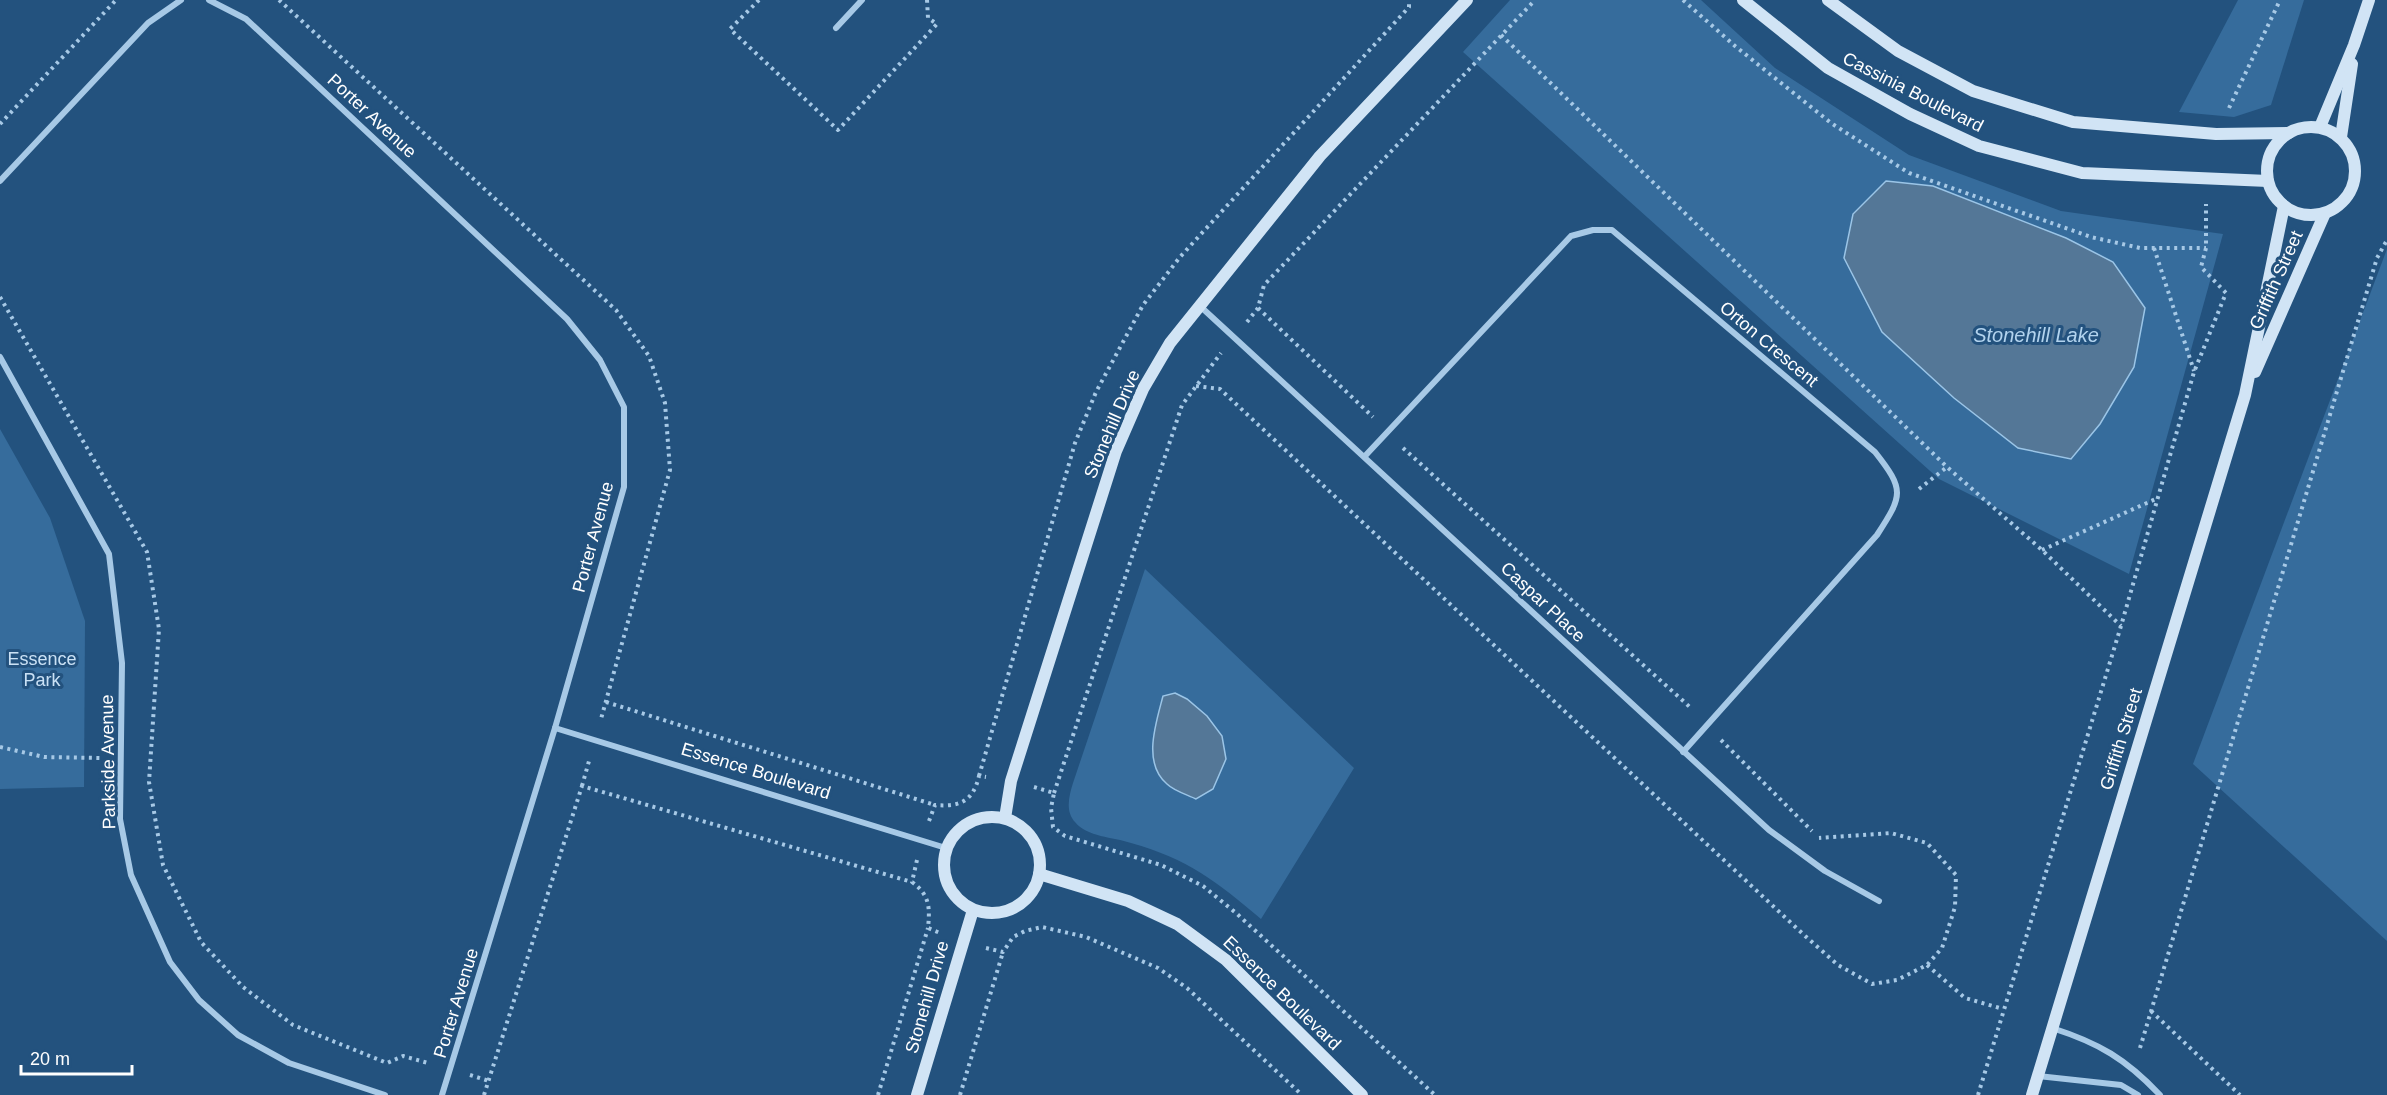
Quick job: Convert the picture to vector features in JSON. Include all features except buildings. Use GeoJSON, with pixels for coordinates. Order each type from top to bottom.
{"type":"FeatureCollection","features":[{"type":"Feature","properties":{"kind":"street"},"geometry":{"type":"LineString","coordinates":[[0,181],[148,23],[180,0]]}},
{"type":"Feature","properties":{"kind":"street","name":"Porter Avenue"},"geometry":{"type":"LineString","coordinates":[[209,0],[246,19],[567,319],[600,360],[624,407],[624,487],[555,728],[442,1095]]}},
{"type":"Feature","properties":{"kind":"street"},"geometry":{"type":"LineString","coordinates":[[836,28],[862,0]]}},
{"type":"Feature","properties":{"kind":"street","name":"Stonehill Drive"},"geometry":{"type":"LineString","coordinates":[[1005,818],[1011,781],[1116,451],[1143,389],[1165,352],[1320,156],[1467,0]]}},
{"type":"Feature","properties":{"kind":"street","name":"Cassinia Boulevard"},"geometry":{"type":"LineString","coordinates":[[1743,0],[1828,68],[1910,114],[1979,146],[2082,173],[2268,181]]}},
{"type":"Feature","properties":{"kind":"street","name":"Cassinia Boulevard"},"geometry":{"type":"LineString","coordinates":[[1828,0],[1898,51],[1973,91],[2073,122],[2216,134],[2289,133]]}},
{"type":"Feature","properties":{"kind":"street"},"geometry":{"type":"LineString","coordinates":[[2320,127],[2354,45],[2369,0]]}},
{"type":"Feature","properties":{"kind":"street"},"geometry":{"type":"LineString","coordinates":[[2341,137],[2354,45]]}},
{"type":"Feature","properties":{"kind":"street"},"geometry":{"type":"LineString","coordinates":[[2320,127],[2341,137],[2355,161],[2354,180],[2346,197],[2335,208],[2325,213],[2305,215],[2284,206],[2272,192],[2268,181],[2267,169],[2271,154],[2278,142],[2297,129],[2320,127]]}},
{"type":"Feature","properties":{"kind":"street","name":"Griffith Street"},"geometry":{"type":"LineString","coordinates":[[2032,1095],[2245,395],[2284,206]]}},
{"type":"Feature","properties":{"kind":"street","name":"Griffith Street"},"geometry":{"type":"LineString","coordinates":[[2245,395],[2325,213]]}},
{"type":"Feature","properties":{"kind":"street","name":"Orton Crescent"},"geometry":{"type":"LineString","coordinates":[[1365,456],[1571,237],[1593,230],[1612,231],[1875,453],[1894,477],[1897,499]]}},
{"type":"Feature","properties":{"kind":"street","name":"Caspar Place"},"geometry":{"type":"LineString","coordinates":[[1201,307],[1769,830],[1825,872],[1879,901]]}},
{"type":"Feature","properties":{"kind":"street","name":"Parkside Avenue"},"geometry":{"type":"LineString","coordinates":[[0,357],[109,554],[122,663],[120,819],[131,875],[170,962],[199,1000],[238,1035],[289,1064],[385,1095]]}},
{"type":"Feature","properties":{"kind":"street"},"geometry":{"type":"LineString","coordinates":[[1683,752],[1877,535],[1892,512],[1897,499]]}},
{"type":"Feature","properties":{"kind":"street","name":"Essence Boulevard"},"geometry":{"type":"LineString","coordinates":[[555,728],[946,848]]}},
{"type":"Feature","properties":{"kind":"street"},"geometry":{"type":"LineString","coordinates":[[986,816],[1005,818],[1018,824],[1029,833],[1040,859],[1039,874],[1033,890],[1022,903],[1007,911],[990,913],[973,910],[958,899],[947,884],[943,866],[946,848],[955,833],[969,822],[986,816]]}},
{"type":"Feature","properties":{"kind":"street","name":"Essence Boulevard"},"geometry":{"type":"LineString","coordinates":[[1039,874],[1128,901],[1177,924],[1226,960],[1362,1095]]}},
{"type":"Feature","properties":{"kind":"street","name":"Stonehill Drive"},"geometry":{"type":"LineString","coordinates":[[917,1095],[973,910]]}},
{"type":"Feature","properties":{"kind":"street"},"geometry":{"type":"LineString","coordinates":[[2052,1028],[2087,1039],[2135,1069],[2160,1095]]}},
{"type":"Feature","properties":{"kind":"street"},"geometry":{"type":"LineString","coordinates":[[2038,1076],[2121,1085],[2138,1095]]}},
{"type":"Feature","properties":{"kind":"path"},"geometry":{"type":"LineString","coordinates":[[0,124],[116,0]]}},
{"type":"Feature","properties":{"kind":"path"},"geometry":{"type":"LineString","coordinates":[[279,0],[616,310],[649,356],[665,403],[670,470],[582,786],[484,1095]]}},
{"type":"Feature","properties":{"kind":"path"},"geometry":{"type":"LineString","coordinates":[[759,0],[730,29],[838,130],[937,24],[928,18],[927,0]]}},
{"type":"Feature","properties":{"kind":"path"},"geometry":{"type":"LineString","coordinates":[[1054,793],[1182,405],[1258,308],[1264,285],[1535,0]]}},
{"type":"Feature","properties":{"kind":"path"},"geometry":{"type":"LineString","coordinates":[[1683,0],[1735,46],[1831,123],[1909,172],[2091,237],[2140,248],[2206,248],[2201,267],[2226,293],[2194,372],[2121,626],[1978,1095]]}},
{"type":"Feature","properties":{"kind":"path"},"geometry":{"type":"LineString","coordinates":[[1501,35],[1947,467],[2042,550],[2121,626]]}},
{"type":"Feature","properties":{"kind":"path"},"geometry":{"type":"LineString","coordinates":[[2135,1069],[2378,258],[2387,240]]}},
{"type":"Feature","properties":{"kind":"path"},"geometry":{"type":"LineString","coordinates":[[2154,248],[2194,372]]}},
{"type":"Feature","properties":{"kind":"path"},"geometry":{"type":"LineString","coordinates":[[0,297],[147,552],[159,628],[149,782],[163,865],[201,942],[243,987],[293,1025],[387,1063],[403,1056],[489,1081]]}},
{"type":"Feature","properties":{"kind":"path"},"geometry":{"type":"LineString","coordinates":[[1897,499],[1923,486],[1947,467]]}},
{"type":"Feature","properties":{"kind":"path"},"geometry":{"type":"LineString","coordinates":[[2042,550],[2158,498]]}},
{"type":"Feature","properties":{"kind":"path"},"geometry":{"type":"LineString","coordinates":[[606,702],[934,805]]}},
{"type":"Feature","properties":{"kind":"path"},"geometry":{"type":"LineString","coordinates":[[0,747],[44,757],[119,759]]}},
{"type":"Feature","properties":{"kind":"path"},"geometry":{"type":"LineString","coordinates":[[582,786],[912,882]]}},
{"type":"Feature","properties":{"kind":"path"},"geometry":{"type":"LineString","coordinates":[[878,1095],[928,928]]}},
{"type":"Feature","properties":{"kind":"path"},"geometry":{"type":"LineString","coordinates":[[960,1095],[1003,952]]}},
{"type":"Feature","properties":{"kind":"path"},"geometry":{"type":"LineString","coordinates":[[1927,965],[1965,998],[2003,1009]]}},
{"type":"Feature","properties":{"kind":"path"},"geometry":{"type":"LineString","coordinates":[[2151,1011],[2240,1095]]}},
{"type":"Feature","properties":{"kind":"green space"},"geometry":{"type":"Polygon","coordinates":[[[1510,0],[1701,0],[1775,68],[1909,155],[2061,211],[2223,234],[2129,574],[1939,479],[1463,52],[1510,0]]]}},
{"type":"Feature","properties":{"kind":"green space"},"geometry":{"type":"Polygon","coordinates":[[[2238,0],[2304,0],[2271,105],[2234,117],[2179,112],[2238,0]]]}},
{"type":"Feature","properties":{"kind":"green space"},"geometry":{"type":"Polygon","coordinates":[[[2387,249],[2387,941],[2193,764],[2387,249]]]}},
{"type":"Feature","properties":{"kind":"green space","name":"Essence Park"},"geometry":{"type":"Polygon","coordinates":[[[0,429],[50,518],[85,621],[84,787],[0,789],[0,429]]]}},
{"type":"Feature","properties":{"kind":"green space"},"geometry":{"type":"Polygon","coordinates":[[[1145,569],[1354,768],[1261,919],[1215,882],[1185,864],[1151,849],[1086,831],[1075,822],[1070,813],[1069,798],[1073,783],[1145,569]]]}},
{"type":"Feature","properties":{"kind":"water","name":"Stonehill Lake"},"geometry":{"type":"Polygon","coordinates":[[[1886,181],[1933,186],[2066,238],[2113,262],[2145,308],[2134,367],[2100,424],[2071,459],[2018,448],[1954,398],[1882,332],[1844,258],[1853,214],[1886,181]]]}},
{"type":"Feature","properties":{"kind":"water"},"geometry":{"type":"Polygon","coordinates":[[[1175,693],[1187,699],[1207,716],[1222,736],[1226,759],[1213,789],[1196,799],[1170,786],[1159,775],[1155,765],[1153,742],[1163,696],[1175,693]]]}}]}
